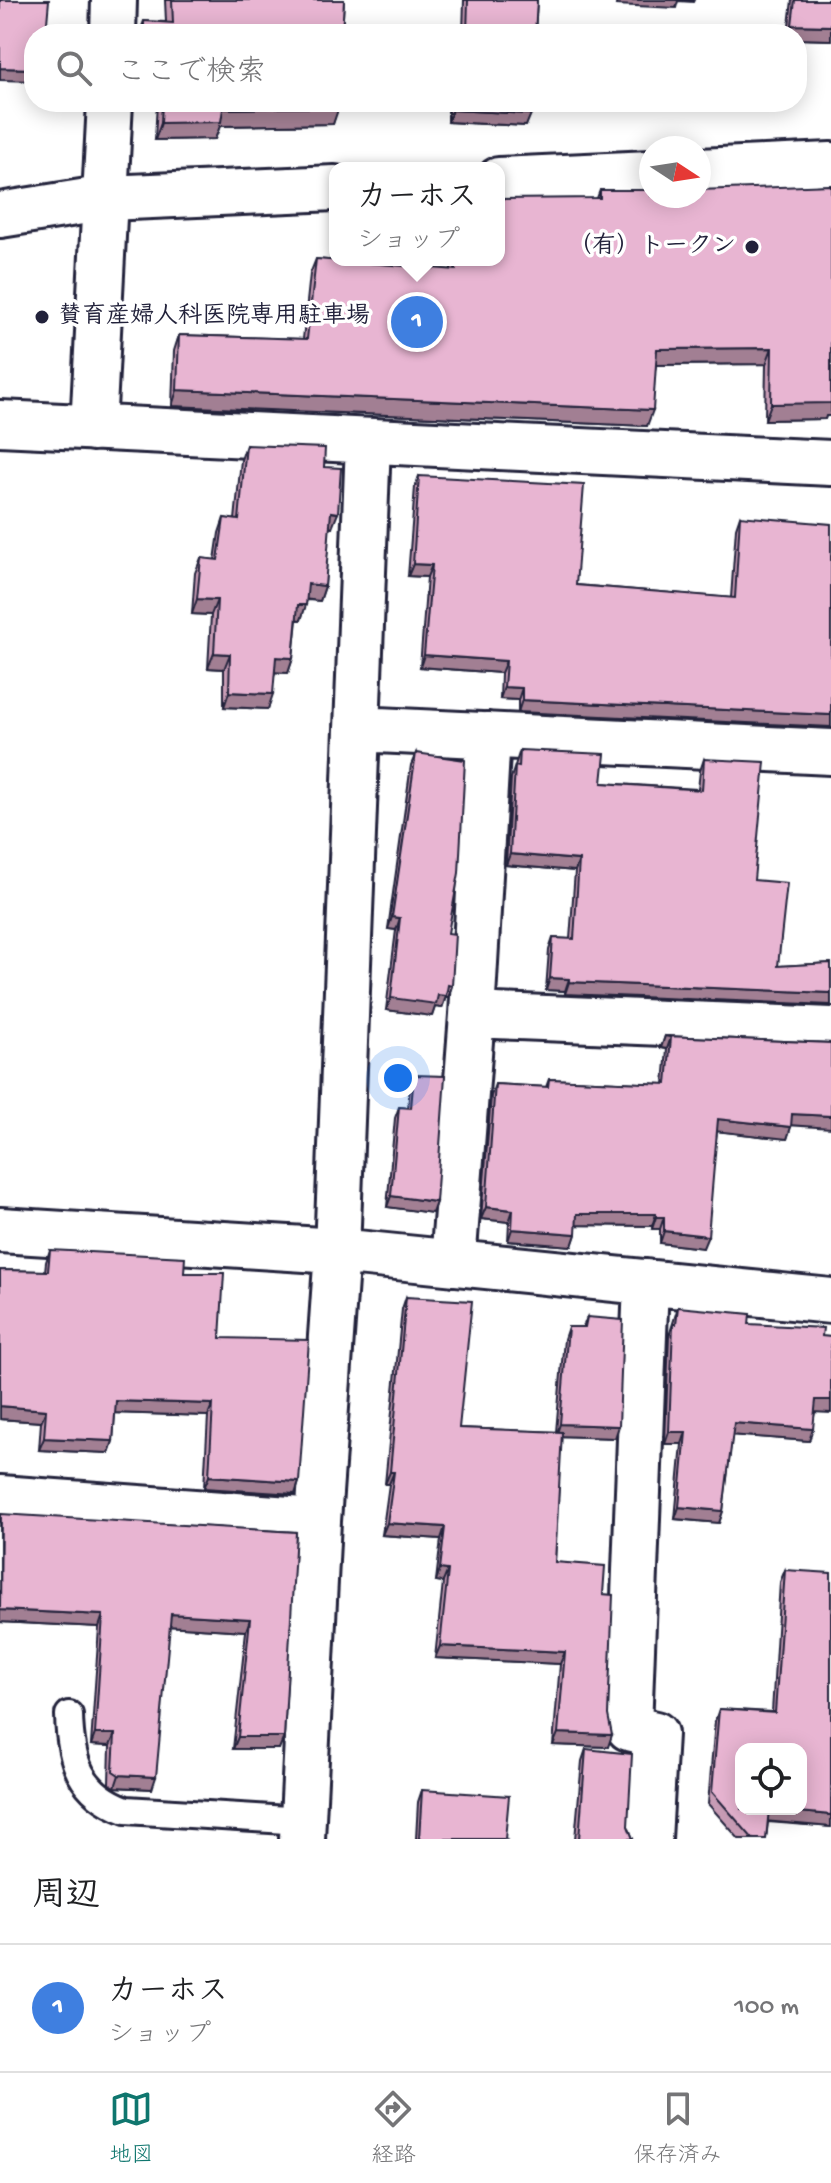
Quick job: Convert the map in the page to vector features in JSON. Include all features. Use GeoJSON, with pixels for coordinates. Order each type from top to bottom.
{"type":"FeatureCollection","features":[{"type":"Feature","properties":{"kind":"street"},"geometry":{"type":"LineString","coordinates":[[113,24],[114,0]]}},
{"type":"Feature","properties":{"kind":"street"},"geometry":{"type":"LineString","coordinates":[[93,428],[110,112]]}},
{"type":"Feature","properties":{"kind":"street"},"geometry":{"type":"LineString","coordinates":[[711,170],[831,165]]}},
{"type":"Feature","properties":{"kind":"street"},"geometry":{"type":"LineString","coordinates":[[505,180],[639,174]]}},
{"type":"Feature","properties":{"kind":"street"},"geometry":{"type":"LineString","coordinates":[[0,215],[107,198],[329,188]]}},
{"type":"Feature","properties":{"kind":"street"},"geometry":{"type":"LineString","coordinates":[[0,423],[831,463]]}},
{"type":"Feature","properties":{"kind":"street"},"geometry":{"type":"LineString","coordinates":[[302,1830],[318,1521],[337,1251],[368,442]]}},
{"type":"Feature","properties":{"kind":"street"},"geometry":{"type":"LineString","coordinates":[[357,729],[831,752]]}},
{"type":"Feature","properties":{"kind":"street"},"geometry":{"type":"LineString","coordinates":[[453,1263],[472,1015],[488,735]]}},
{"type":"Feature","properties":{"kind":"street"},"geometry":{"type":"LineString","coordinates":[[472,1015],[831,1030]]}},
{"type":"Feature","properties":{"kind":"street"},"geometry":{"type":"LineString","coordinates":[[0,1230],[337,1251],[831,1301]]}},
{"type":"Feature","properties":{"kind":"street"},"geometry":{"type":"LineString","coordinates":[[646,1282],[629,1728],[655,1734],[649,1839]]}},
{"type":"Feature","properties":{"kind":"street"},"geometry":{"type":"LineString","coordinates":[[0,1498],[318,1521]]}},
{"type":"Feature","properties":{"kind":"lane"},"geometry":{"type":"LineString","coordinates":[[69,1715],[69,1742],[79,1771],[92,1792],[107,1803],[126,1810],[302,1830]]}},
{"type":"Feature","properties":{"kind":"building"},"geometry":{"type":"Polygon","coordinates":[[[0,0],[49,0],[47,24],[24,24],[24,69],[0,68],[0,0]]]}},
{"type":"Feature","properties":{"kind":"building"},"geometry":{"type":"Polygon","coordinates":[[[172,0],[344,0],[343,24],[144,24],[144,21],[173,23],[172,0]]]}},
{"type":"Feature","properties":{"kind":"building"},"geometry":{"type":"Polygon","coordinates":[[[468,0],[537,0],[536,24],[467,24],[468,0]]]}},
{"type":"Feature","properties":{"kind":"building"},"geometry":{"type":"Polygon","coordinates":[[[795,0],[831,0],[831,26],[792,24],[795,0]]]}},
{"type":"Feature","properties":{"kind":"building"},"geometry":{"type":"Polygon","coordinates":[[[162,112],[223,112],[221,122],[161,123],[162,112]]]}},
{"type":"Feature","properties":{"kind":"building"},"geometry":{"type":"Polygon","coordinates":[[[831,185],[831,403],[771,404],[772,348],[657,349],[653,410],[177,390],[179,335],[307,339],[316,259],[329,260],[329,266],[456,270],[456,266],[505,266],[505,199],[600,198],[600,190],[639,190],[639,208],[711,208],[711,190],[831,185]]]}},
{"type":"Feature","properties":{"kind":"building"},"geometry":{"type":"Polygon","coordinates":[[[246,445],[325,448],[324,467],[341,468],[338,513],[331,512],[325,586],[308,584],[306,605],[298,605],[293,658],[276,657],[273,694],[229,692],[230,654],[214,653],[217,600],[197,599],[201,558],[218,560],[224,518],[239,520],[246,445]]]}},
{"type":"Feature","properties":{"kind":"building"},"geometry":{"type":"Polygon","coordinates":[[[419,476],[584,485],[576,585],[735,598],[740,516],[831,524],[831,715],[522,700],[522,688],[504,687],[506,661],[424,655],[432,565],[413,564],[419,476]]]}},
{"type":"Feature","properties":{"kind":"building"},"geometry":{"type":"Polygon","coordinates":[[[520,750],[605,754],[602,783],[702,790],[704,759],[765,762],[754,880],[787,883],[778,966],[831,963],[831,993],[569,982],[569,979],[550,978],[553,938],[574,939],[579,860],[510,854],[515,766],[519,767],[520,750]]]}},
{"type":"Feature","properties":{"kind":"building"},"geometry":{"type":"Polygon","coordinates":[[[416,753],[465,760],[459,873],[448,933],[455,934],[452,986],[448,985],[446,996],[438,995],[436,1004],[391,998],[400,918],[392,917],[416,753]]]}},
{"type":"Feature","properties":{"kind":"building"},"geometry":{"type":"Polygon","coordinates":[[[665,1036],[831,1043],[831,1116],[792,1114],[791,1127],[718,1119],[708,1236],[664,1231],[664,1217],[656,1217],[656,1214],[577,1214],[576,1234],[512,1229],[513,1210],[486,1207],[495,1084],[548,1087],[549,1079],[667,1084],[671,1037],[665,1036]]]}},
{"type":"Feature","properties":{"kind":"building"},"geometry":{"type":"Polygon","coordinates":[[[414,1075],[445,1076],[436,1202],[391,1196],[399,1107],[411,1108],[414,1075]]]}},
{"type":"Feature","properties":{"kind":"building"},"geometry":{"type":"Polygon","coordinates":[[[50,1250],[185,1257],[184,1273],[224,1273],[220,1338],[309,1340],[299,1482],[209,1476],[213,1404],[116,1401],[113,1441],[44,1438],[46,1410],[0,1406],[0,1270],[48,1271],[50,1250]]]}},
{"type":"Feature","properties":{"kind":"building"},"geometry":{"type":"Polygon","coordinates":[[[406,1297],[472,1301],[459,1428],[562,1432],[555,1562],[605,1566],[603,1594],[613,1595],[608,1715],[612,1735],[558,1733],[565,1652],[440,1646],[448,1570],[440,1569],[445,1527],[387,1523],[394,1472],[390,1472],[406,1297]]]}},
{"type":"Feature","properties":{"kind":"building"},"geometry":{"type":"Polygon","coordinates":[[[678,1307],[750,1314],[749,1324],[823,1328],[822,1336],[831,1337],[831,1400],[816,1400],[813,1429],[734,1423],[723,1511],[679,1507],[686,1432],[669,1432],[673,1324],[676,1324],[678,1307]]]}},
{"type":"Feature","properties":{"kind":"building"},"geometry":{"type":"Polygon","coordinates":[[[587,1317],[623,1320],[619,1426],[560,1424],[568,1327],[585,1327],[587,1317]]]}},
{"type":"Feature","properties":{"kind":"building"},"geometry":{"type":"Polygon","coordinates":[[[1,1514],[296,1532],[284,1737],[238,1737],[250,1619],[171,1614],[156,1777],[119,1775],[113,1771],[115,1734],[95,1734],[103,1615],[0,1610],[1,1514]]]}},
{"type":"Feature","properties":{"kind":"building"},"geometry":{"type":"Polygon","coordinates":[[[785,1570],[831,1573],[831,1815],[807,1813],[807,1743],[735,1743],[735,1815],[768,1815],[766,1839],[753,1839],[712,1792],[719,1709],[775,1713],[785,1570]]]}},
{"type":"Feature","properties":{"kind":"building"},"geometry":{"type":"Polygon","coordinates":[[[586,1749],[632,1754],[628,1826],[633,1839],[579,1839],[586,1749]]]}},
{"type":"Feature","properties":{"kind":"building"},"geometry":{"type":"Polygon","coordinates":[[[422,1790],[509,1796],[505,1839],[419,1839],[422,1790]]]}},
{"type":"Feature","properties":{"kind":"place","name":"（有）トークン"},"geometry":{"type":"Point","coordinates":[752,247]}},
{"type":"Feature","properties":{"kind":"place","name":"賛育産婦人科医院専用駐車場"},"geometry":{"type":"Point","coordinates":[42,317]}},
{"type":"Feature","properties":{"kind":"place","name":"カーホス"},"geometry":{"type":"Point","coordinates":[417,322]}}]}
